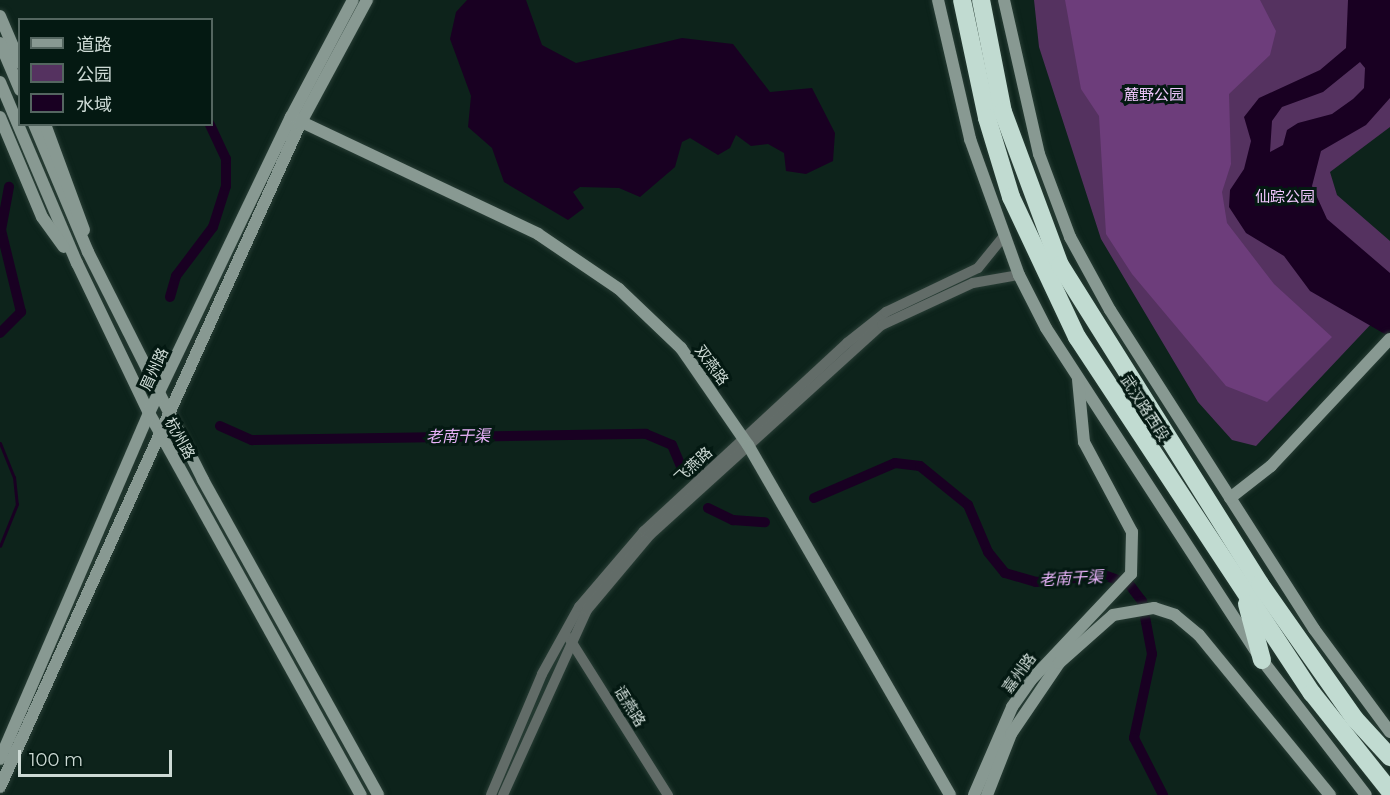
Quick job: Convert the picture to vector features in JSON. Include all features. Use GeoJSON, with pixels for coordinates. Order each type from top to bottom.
{"type":"FeatureCollection","features":[{"type":"Feature","properties":{"kind":"highway","name":"武汉路西段"},"geometry":{"type":"LineString","coordinates":[[962,0],[987,118],[1040,264],[1077,337],[1312,693],[1390,791]]}},
{"type":"Feature","properties":{"kind":"highway","name":"武汉路西段"},"geometry":{"type":"LineString","coordinates":[[981,0],[1003,112],[1060,265],[1260,584],[1355,719],[1390,757]]}},
{"type":"Feature","properties":{"kind":"highway"},"geometry":{"type":"LineString","coordinates":[[1243,591],[1262,660]]}},
{"type":"Feature","properties":{"kind":"highway"},"geometry":{"type":"LineString","coordinates":[[1355,719],[1390,749]]}},
{"type":"Feature","properties":{"kind":"main road","name":"眉州路"},"geometry":{"type":"LineString","coordinates":[[0,759],[149,413],[296,120],[353,0]]}},
{"type":"Feature","properties":{"kind":"main road"},"geometry":{"type":"LineString","coordinates":[[0,787],[296,120],[367,0]]}},
{"type":"Feature","properties":{"kind":"main road"},"geometry":{"type":"LineString","coordinates":[[938,0],[970,139],[1018,275],[1078,380],[1262,660],[1366,795]]}},
{"type":"Feature","properties":{"kind":"main road"},"geometry":{"type":"LineString","coordinates":[[1004,0],[1030,120],[1070,237],[1110,310],[1314,629],[1390,732]]}},
{"type":"Feature","properties":{"kind":"main road"},"geometry":{"type":"LineString","coordinates":[[0,16],[18,58]]}},
{"type":"Feature","properties":{"kind":"main road"},"geometry":{"type":"LineString","coordinates":[[0,44],[18,85]]}},
{"type":"Feature","properties":{"kind":"main road","name":"杭州路"},"geometry":{"type":"LineString","coordinates":[[0,82],[18,124]]}},
{"type":"Feature","properties":{"kind":"main road"},"geometry":{"type":"LineString","coordinates":[[0,117],[42,217],[77,263]]}},
{"type":"Feature","properties":{"kind":"main road","name":"双燕路"},"geometry":{"type":"LineString","coordinates":[[296,120],[538,234],[589,265],[681,348],[746,442],[950,795]]}},
{"type":"Feature","properties":{"kind":"main road","name":"杭州路"},"geometry":{"type":"LineString","coordinates":[[19,126],[77,263],[149,413],[361,795]]}},
{"type":"Feature","properties":{"kind":"main road","name":"杭州路"},"geometry":{"type":"LineString","coordinates":[[35,126],[88,252],[168,412],[378,795]]}},
{"type":"Feature","properties":{"kind":"main road"},"geometry":{"type":"LineString","coordinates":[[46,126],[81,208],[88,252]]}},
{"type":"Feature","properties":{"kind":"main road"},"geometry":{"type":"LineString","coordinates":[[1230,498],[1271,466],[1390,339]]}},
{"type":"Feature","properties":{"kind":"main road","name":"嘉州路"},"geometry":{"type":"LineString","coordinates":[[974,795],[1012,707],[1031,680],[1119,592],[1131,574],[1132,532],[1084,442],[1078,380]]}},
{"type":"Feature","properties":{"kind":"main road"},"geometry":{"type":"LineString","coordinates":[[987,795],[1029,701],[1088,634],[1134,608],[1154,608],[1175,615],[1199,635],[1330,795]]}},
{"type":"Feature","properties":{"kind":"street","name":"飞燕路"},"geometry":{"type":"LineString","coordinates":[[491,795],[568,637],[587,610],[650,535],[886,312],[978,268],[1004,236]]}},
{"type":"Feature","properties":{"kind":"street","name":"飞燕路"},"geometry":{"type":"LineString","coordinates":[[746,442],[882,325],[972,283],[1018,275]]}},
{"type":"Feature","properties":{"kind":"street","name":"飞燕路"},"geometry":{"type":"LineString","coordinates":[[503,795],[568,637]]}},
{"type":"Feature","properties":{"kind":"street","name":"语燕路"},"geometry":{"type":"LineString","coordinates":[[568,637],[668,795]]}},
{"type":"Feature","properties":{"kind":"green space","name":"麓野公园"},"geometry":{"type":"Polygon","coordinates":[[[1034,0],[1390,0],[1390,127],[1330,172],[1337,195],[1390,241],[1390,304],[1256,446],[1232,440],[1198,402],[1101,239],[1039,47],[1034,0]]]}},
{"type":"Feature","properties":{"kind":"green space","name":"麓野公园"},"geometry":{"type":"Polygon","coordinates":[[[1065,0],[1260,0],[1276,31],[1270,55],[1229,94],[1231,164],[1222,192],[1227,223],[1274,284],[1332,337],[1267,402],[1226,386],[1132,274],[1106,234],[1099,116],[1081,89],[1065,0]]]}},
{"type":"Feature","properties":{"kind":"water"},"geometry":{"type":"Polygon","coordinates":[[[467,0],[526,0],[542,45],[576,63],[682,38],[733,44],[770,92],[812,88],[835,133],[833,161],[806,174],[786,171],[784,153],[768,144],[751,146],[736,135],[730,148],[718,155],[690,138],[682,142],[675,167],[640,197],[619,188],[580,187],[573,192],[584,208],[568,220],[504,182],[492,148],[468,127],[471,96],[450,39],[456,12],[467,0]]]}},
{"type":"Feature","properties":{"kind":"water","name":"仙踪公园"},"geometry":{"type":"Polygon","coordinates":[[[1348,0],[1390,0],[1390,98],[1366,125],[1321,151],[1312,186],[1327,219],[1390,273],[1390,337],[1310,291],[1284,256],[1246,233],[1229,207],[1230,190],[1244,169],[1251,141],[1244,117],[1259,98],[1320,70],[1346,48],[1348,0]],[[1360,62],[1323,92],[1282,107],[1272,121],[1270,152],[1283,145],[1287,130],[1298,123],[1332,114],[1353,99],[1364,88],[1365,68],[1360,62]]]}},
{"type":"Feature","properties":{"kind":"waterway","name":"老南干渠"},"geometry":{"type":"LineString","coordinates":[[170,297],[176,276],[213,227],[226,186],[226,159],[211,126]]}},
{"type":"Feature","properties":{"kind":"waterway","name":"老南干渠"},"geometry":{"type":"LineString","coordinates":[[0,333],[21,312],[1,230],[9,187]]}},
{"type":"Feature","properties":{"kind":"waterway","name":"老南干渠"},"geometry":{"type":"LineString","coordinates":[[220,426],[252,440],[646,434],[672,445],[682,469]]}},
{"type":"Feature","properties":{"kind":"waterway"},"geometry":{"type":"LineString","coordinates":[[0,443],[14,477],[17,504],[0,546]]}},
{"type":"Feature","properties":{"kind":"waterway","name":"老南干渠"},"geometry":{"type":"LineString","coordinates":[[814,498],[895,463],[920,466],[968,505],[988,552],[1005,573],[1036,582],[1104,575],[1129,584],[1142,601],[1152,654],[1134,738],[1163,795]]}},
{"type":"Feature","properties":{"kind":"waterway","name":"老南干渠"},"geometry":{"type":"LineString","coordinates":[[708,508],[733,520],[765,522]]}}]}
